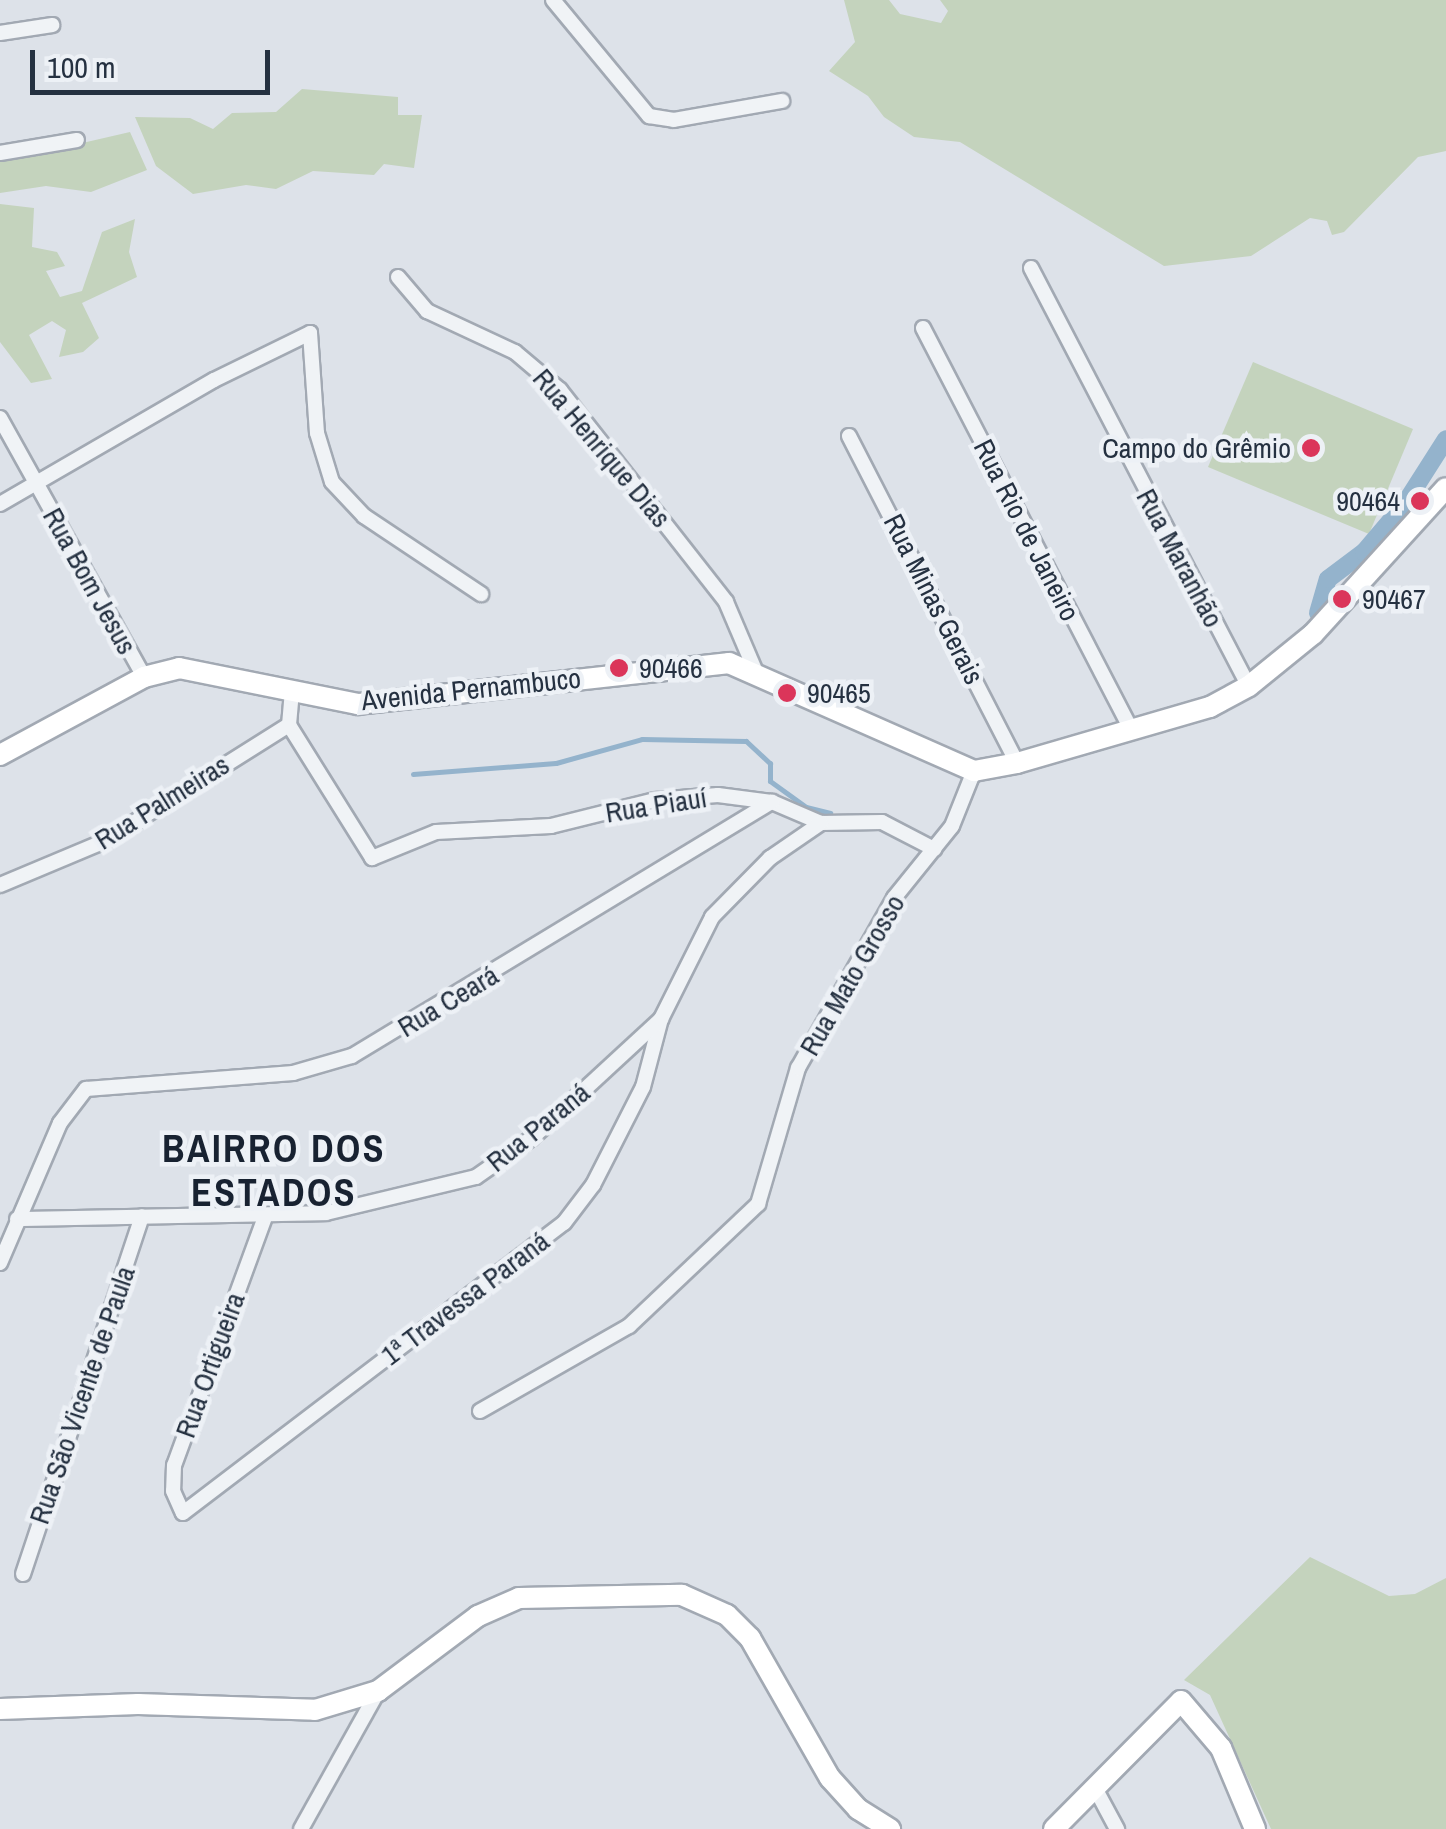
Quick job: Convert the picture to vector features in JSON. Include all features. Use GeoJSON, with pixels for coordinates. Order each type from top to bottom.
{"type":"FeatureCollection","features":[{"type":"Feature","properties":{"kind":"street"},"geometry":{"type":"LineString","coordinates":[[552,0],[649,116],[674,120],[782,102]]}},
{"type":"Feature","properties":{"kind":"street"},"geometry":{"type":"LineString","coordinates":[[0,32],[52,25]]}},
{"type":"Feature","properties":{"kind":"street"},"geometry":{"type":"LineString","coordinates":[[0,153],[77,140]]}},
{"type":"Feature","properties":{"kind":"street","name":"Rua Maranhão"},"geometry":{"type":"LineString","coordinates":[[1030,268],[1249,686]]}},
{"type":"Feature","properties":{"kind":"street","name":"Rua Henrique Dias"},"geometry":{"type":"LineString","coordinates":[[398,276],[428,311],[515,352],[560,390],[740,622],[755,670]]}},
{"type":"Feature","properties":{"kind":"street","name":"Rua Rio de Janeiro"},"geometry":{"type":"LineString","coordinates":[[923,328],[1132,731]]}},
{"type":"Feature","properties":{"kind":"street"},"geometry":{"type":"LineString","coordinates":[[0,504],[214,380],[310,333],[317,433],[332,482],[364,516],[481,594]]}},
{"type":"Feature","properties":{"kind":"street","name":"Rua Bom Jesus"},"geometry":{"type":"LineString","coordinates":[[0,418],[144,676]]}},
{"type":"Feature","properties":{"kind":"street","name":"Rua Minas Gerais"},"geometry":{"type":"LineString","coordinates":[[849,436],[1017,763]]}},
{"type":"Feature","properties":{"kind":"street"},"geometry":{"type":"LineString","coordinates":[[974,771],[1017,763],[1210,707],[1249,686],[1313,634],[1445,492]]}},
{"type":"Feature","properties":{"kind":"street","name":"Avenida Pernambuco"},"geometry":{"type":"LineString","coordinates":[[0,755],[144,676],[202,668],[292,691],[386,704],[700,663],[755,670],[974,771]]}},
{"type":"Feature","properties":{"kind":"street"},"geometry":{"type":"LineString","coordinates":[[290,725],[292,691]]}},
{"type":"Feature","properties":{"kind":"street","name":"Rua Piauí"},"geometry":{"type":"LineString","coordinates":[[290,725],[372,858],[436,832],[550,826],[682,797],[772,802],[821,823],[882,822],[934,849]]}},
{"type":"Feature","properties":{"kind":"street","name":"Rua Palmeiras"},"geometry":{"type":"LineString","coordinates":[[0,886],[102,842],[290,725]]}},
{"type":"Feature","properties":{"kind":"street","name":"Rua Mato Grosso"},"geometry":{"type":"LineString","coordinates":[[480,1411],[629,1326],[758,1204],[806,1052],[879,922],[952,826],[974,771]]}},
{"type":"Feature","properties":{"kind":"street","name":"Rua Ceará"},"geometry":{"type":"LineString","coordinates":[[17,1219],[69,1107],[86,1089],[138,1080],[293,1073],[352,1056],[772,802]]}},
{"type":"Feature","properties":{"kind":"street","name":"Rua Paraná"},"geometry":{"type":"LineString","coordinates":[[17,1219],[264,1218],[326,1213],[476,1176],[532,1138],[661,1019],[712,917],[770,858],[821,823]]}},
{"type":"Feature","properties":{"kind":"street","name":"1ª Travessa Paraná"},"geometry":{"type":"LineString","coordinates":[[183,1512],[564,1223],[593,1185],[643,1087],[661,1019]]}},
{"type":"Feature","properties":{"kind":"street","name":"Rua São Vicente de Paula"},"geometry":{"type":"LineString","coordinates":[[23,1574],[142,1216]]}},
{"type":"Feature","properties":{"kind":"street","name":"Rua Ortigueira"},"geometry":{"type":"LineString","coordinates":[[183,1512],[173,1490],[174,1465],[264,1218]]}},
{"type":"Feature","properties":{"kind":"street"},"geometry":{"type":"LineString","coordinates":[[0,1263],[17,1219]]}},
{"type":"Feature","properties":{"kind":"street"},"geometry":{"type":"LineString","coordinates":[[0,1709],[138,1704],[290,1712],[345,1704],[378,1691],[464,1625],[518,1598],[682,1595],[727,1616],[750,1638],[830,1778],[858,1809],[890,1829]]}},
{"type":"Feature","properties":{"kind":"street"},"geometry":{"type":"LineString","coordinates":[[301,1829],[378,1691]]}},
{"type":"Feature","properties":{"kind":"street"},"geometry":{"type":"LineString","coordinates":[[1054,1829],[1181,1701],[1222,1748],[1255,1829]]}},
{"type":"Feature","properties":{"kind":"street"},"geometry":{"type":"LineString","coordinates":[[1096,1788],[1117,1829]]}},
{"type":"Feature","properties":{"kind":"green space"},"geometry":{"type":"Polygon","coordinates":[[[844,0],[889,0],[900,14],[941,23],[948,11],[940,0],[1446,0],[1446,151],[1418,157],[1344,232],[1332,235],[1327,221],[1310,218],[1251,256],[1164,266],[960,142],[914,137],[884,117],[868,96],[829,71],[855,42],[844,0]]]}},
{"type":"Feature","properties":{"kind":"green space"},"geometry":{"type":"Polygon","coordinates":[[[302,89],[398,97],[398,115],[422,115],[414,168],[384,164],[374,175],[313,171],[276,189],[246,185],[193,194],[156,166],[135,117],[190,118],[213,129],[232,113],[276,112],[302,89]]]}},
{"type":"Feature","properties":{"kind":"green space"},"geometry":{"type":"Polygon","coordinates":[[[130,132],[147,170],[91,192],[46,186],[0,193],[0,162],[130,132]]]}},
{"type":"Feature","properties":{"kind":"green space"},"geometry":{"type":"Polygon","coordinates":[[[0,204],[34,208],[32,247],[57,252],[65,266],[46,271],[60,297],[82,291],[102,232],[135,219],[129,252],[137,277],[82,303],[99,338],[83,352],[59,357],[66,330],[52,321],[29,335],[52,379],[31,383],[0,342],[0,204]]]}},
{"type":"Feature","properties":{"kind":"green space","name":"Campo do Grêmio"},"geometry":{"type":"Polygon","coordinates":[[[1253,362],[1413,429],[1369,534],[1208,467],[1253,362]]]}},
{"type":"Feature","properties":{"kind":"green space"},"geometry":{"type":"Polygon","coordinates":[[[1310,1557],[1389,1596],[1415,1594],[1446,1578],[1446,1829],[1271,1829],[1210,1695],[1184,1680],[1310,1557]]]}},
{"type":"Feature","properties":{"kind":"waterway"},"geometry":{"type":"LineString","coordinates":[[1318,613],[1328,579],[1364,552],[1404,505],[1446,439]]}},
{"type":"Feature","properties":{"kind":"waterway"},"geometry":{"type":"LineString","coordinates":[[413,774],[556,763],[642,739],[746,741],[770,763],[770,781],[806,807],[830,813]]}},
{"type":"Feature","properties":{"kind":"place","name":"Campo do Grêmio"},"geometry":{"type":"Point","coordinates":[1311,448]}},
{"type":"Feature","properties":{"kind":"place","name":"90464"},"geometry":{"type":"Point","coordinates":[1420,501]}},
{"type":"Feature","properties":{"kind":"place","name":"90467"},"geometry":{"type":"Point","coordinates":[1342,599]}},
{"type":"Feature","properties":{"kind":"place","name":"90466"},"geometry":{"type":"Point","coordinates":[619,668]}},
{"type":"Feature","properties":{"kind":"place","name":"90465"},"geometry":{"type":"Point","coordinates":[787,693]}},
{"type":"Feature","properties":{"kind":"district","name":"BAIRRO DOS ESTADOS"},"geometry":{"type":"Point","coordinates":[274,1171]}}]}
